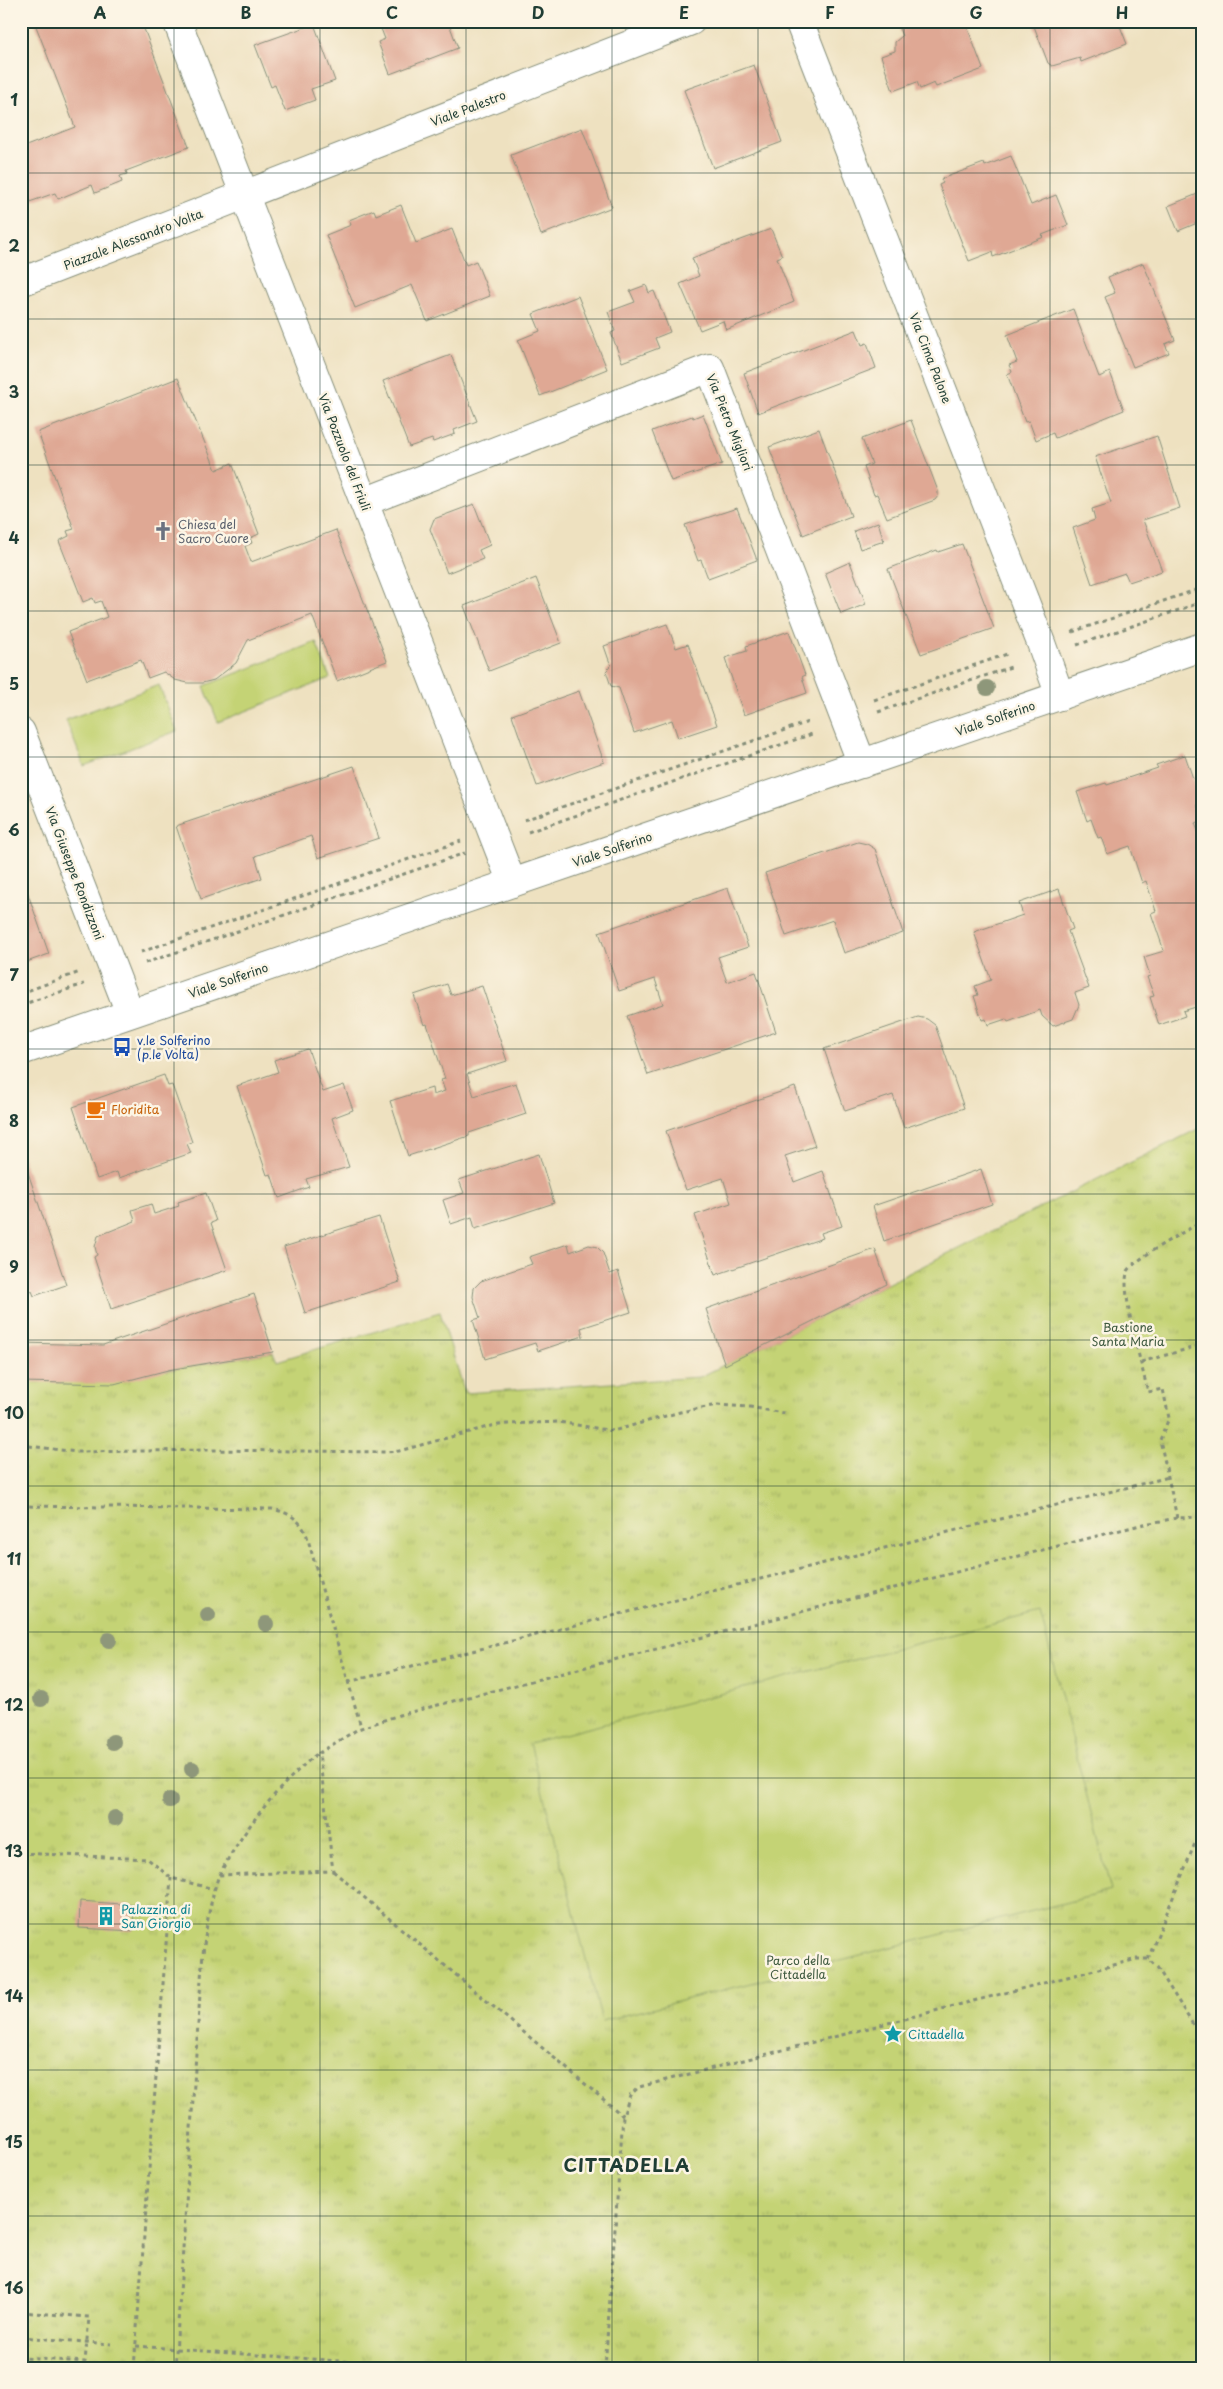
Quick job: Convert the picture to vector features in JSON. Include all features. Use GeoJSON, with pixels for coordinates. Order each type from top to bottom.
{"type":"FeatureCollection","features":[{"type":"Feature","properties":{"kind":"street","name":"Via Pozzuolo del Friuli"},"geometry":{"type":"LineString","coordinates":[[177,21],[512,883]]}},
{"type":"Feature","properties":{"kind":"street","name":"Viale Palestro"},"geometry":{"type":"LineString","coordinates":[[245,196],[692,21]]}},
{"type":"Feature","properties":{"kind":"street","name":"Via Cima Palone"},"geometry":{"type":"LineString","coordinates":[[799,21],[1044,649],[1060,696]]}},
{"type":"Feature","properties":{"kind":"street","name":"Piazzale Alessandro Volta"},"geometry":{"type":"LineString","coordinates":[[21,282],[245,196]]}},
{"type":"Feature","properties":{"kind":"street","name":"Via Pietro Migliori"},"geometry":{"type":"LineString","coordinates":[[364,502],[710,368],[862,764]]}},
{"type":"Feature","properties":{"kind":"street","name":"Viale Solferino"},"geometry":{"type":"LineString","coordinates":[[21,1050],[1202,647]]}},
{"type":"Feature","properties":{"kind":"street","name":"Via Giuseppe Rondizzoni"},"geometry":{"type":"LineString","coordinates":[[21,732],[130,1013]]}},
{"type":"Feature","properties":{"kind":"path"},"geometry":{"type":"LineString","coordinates":[[21,993],[112,968],[1044,649],[1202,588]]}},
{"type":"Feature","properties":{"kind":"path"},"geometry":{"type":"LineString","coordinates":[[21,1006],[112,968],[844,717],[1044,649],[1202,602]]}},
{"type":"Feature","properties":{"kind":"path"},"geometry":{"type":"LineString","coordinates":[[1177,1518],[1160,1440],[1169,1418],[1163,1389],[1148,1392],[1125,1288],[1125,1278],[1128,1270],[1164,1244],[1202,1222]]}},
{"type":"Feature","properties":{"kind":"path"},"geometry":{"type":"LineString","coordinates":[[1141,1362],[1202,1345]]}},
{"type":"Feature","properties":{"kind":"path"},"geometry":{"type":"LineString","coordinates":[[21,1446],[77,1452],[207,1450],[384,1452],[399,1451],[491,1426],[522,1423],[559,1422],[613,1431],[680,1412],[717,1405],[750,1407],[788,1414]]}},
{"type":"Feature","properties":{"kind":"path"},"geometry":{"type":"LineString","coordinates":[[348,1682],[1169,1477]]}},
{"type":"Feature","properties":{"kind":"path"},"geometry":{"type":"LineString","coordinates":[[21,1506],[272,1509],[284,1511],[295,1517],[307,1536],[361,1728]]}},
{"type":"Feature","properties":{"kind":"path"},"geometry":{"type":"LineString","coordinates":[[175,2368],[202,1964],[207,1923],[214,1889],[219,1875],[242,1835],[272,1796],[319,1753],[337,1740],[361,1728],[408,1713],[1134,1526],[1177,1518],[1202,1517]]}},
{"type":"Feature","properties":{"kind":"path"},"geometry":{"type":"LineString","coordinates":[[319,1753],[332,1871]]}},
{"type":"Feature","properties":{"kind":"path"},"geometry":{"type":"LineString","coordinates":[[1148,1959],[1202,1826]]}},
{"type":"Feature","properties":{"kind":"path"},"geometry":{"type":"LineString","coordinates":[[21,1853],[148,1858],[171,1878],[214,1889]]}},
{"type":"Feature","properties":{"kind":"path"},"geometry":{"type":"LineString","coordinates":[[219,1875],[332,1871],[623,2116]]}},
{"type":"Feature","properties":{"kind":"path"},"geometry":{"type":"LineString","coordinates":[[134,2368],[171,1878]]}},
{"type":"Feature","properties":{"kind":"path"},"geometry":{"type":"LineString","coordinates":[[605,2368],[623,2116],[630,2095],[639,2087],[651,2082],[1136,1959],[1148,1959],[1157,1967],[1202,2039]]}},
{"type":"Feature","properties":{"kind":"path"},"geometry":{"type":"LineString","coordinates":[[21,2312],[89,2317],[85,2362],[21,2358]]}},
{"type":"Feature","properties":{"kind":"path"},"geometry":{"type":"LineString","coordinates":[[21,2337],[111,2344]]}},
{"type":"Feature","properties":{"kind":"path"},"geometry":{"type":"LineString","coordinates":[[136,2346],[434,2368]]}},
{"type":"Feature","properties":{"kind":"green space"},"geometry":{"type":"Polygon","coordinates":[[[316,642],[330,678],[218,722],[204,686],[316,642]]]}},
{"type":"Feature","properties":{"kind":"green space"},"geometry":{"type":"Polygon","coordinates":[[[159,685],[177,731],[84,766],[66,720],[159,685]]]}},
{"type":"Feature","properties":{"kind":"green space","name":"Parco della Cittadella"},"geometry":{"type":"Polygon","coordinates":[[[1202,1127],[1202,2368],[21,2368],[21,1382],[168,1370],[273,1352],[277,1361],[440,1312],[465,1393],[700,1377],[1202,1127]]]}},
{"type":"Feature","properties":{"kind":"green space"},"geometry":{"type":"Polygon","coordinates":[[[1040,1612],[1111,1891],[602,2021],[530,1743],[1040,1612]]]}},
{"type":"Feature","properties":{"kind":"building"},"geometry":{"type":"Polygon","coordinates":[[[34,21],[141,21],[189,147],[126,171],[127,174],[120,176],[122,182],[95,193],[92,185],[58,199],[55,193],[21,205],[21,148],[75,127],[34,21]]]}},
{"type":"Feature","properties":{"kind":"building"},"geometry":{"type":"Polygon","coordinates":[[[378,21],[448,21],[458,48],[390,74],[378,42],[385,39],[378,21]]]}},
{"type":"Feature","properties":{"kind":"building"},"geometry":{"type":"Polygon","coordinates":[[[896,21],[965,21],[983,69],[936,87],[934,83],[920,89],[917,82],[893,91],[881,56],[895,51],[895,42],[902,36],[896,21]]]}},
{"type":"Feature","properties":{"kind":"building"},"geometry":{"type":"Polygon","coordinates":[[[1032,21],[1118,21],[1127,44],[1081,62],[1080,58],[1052,66],[1048,63],[1032,21]]]}},
{"type":"Feature","properties":{"kind":"building"},"geometry":{"type":"Polygon","coordinates":[[[314,24],[335,81],[311,89],[315,100],[285,111],[275,85],[271,87],[255,45],[314,24]]]}},
{"type":"Feature","properties":{"kind":"building"},"geometry":{"type":"Polygon","coordinates":[[[754,65],[782,142],[713,168],[684,90],[754,65]]]}},
{"type":"Feature","properties":{"kind":"building"},"geometry":{"type":"Polygon","coordinates":[[[582,128],[612,207],[541,235],[511,155],[582,128]]]}},
{"type":"Feature","properties":{"kind":"building"},"geometry":{"type":"Polygon","coordinates":[[[1011,156],[1031,205],[1056,195],[1068,225],[1042,235],[1044,237],[993,257],[992,252],[969,261],[939,185],[943,183],[941,179],[984,163],[985,166],[1011,156]]]}},
{"type":"Feature","properties":{"kind":"building"},"geometry":{"type":"Polygon","coordinates":[[[1200,193],[1202,221],[1178,231],[1168,206],[1200,193]]]}},
{"type":"Feature","properties":{"kind":"building"},"geometry":{"type":"Polygon","coordinates":[[[401,205],[416,243],[452,229],[466,265],[476,261],[490,296],[427,321],[412,285],[355,308],[326,235],[351,225],[349,220],[374,210],[376,215],[401,205]]]}},
{"type":"Feature","properties":{"kind":"building"},"geometry":{"type":"Polygon","coordinates":[[[771,229],[782,256],[777,258],[794,302],[726,330],[723,321],[700,330],[680,284],[699,276],[692,258],[771,229]]]}},
{"type":"Feature","properties":{"kind":"building"},"geometry":{"type":"Polygon","coordinates":[[[1143,263],[1175,340],[1165,344],[1169,353],[1133,367],[1105,297],[1115,293],[1108,277],[1143,263]]]}},
{"type":"Feature","properties":{"kind":"building"},"geometry":{"type":"Polygon","coordinates":[[[646,285],[649,293],[654,291],[670,332],[655,338],[659,348],[622,362],[611,333],[615,331],[608,312],[635,302],[630,291],[646,285]]]}},
{"type":"Feature","properties":{"kind":"building"},"geometry":{"type":"Polygon","coordinates":[[[578,296],[607,369],[540,396],[518,340],[540,331],[533,314],[578,296]]]}},
{"type":"Feature","properties":{"kind":"building"},"geometry":{"type":"Polygon","coordinates":[[[1073,309],[1099,377],[1110,372],[1124,410],[1055,438],[1053,433],[1036,440],[1029,421],[1025,422],[1007,374],[1012,372],[1009,365],[1017,362],[1007,335],[1073,309]]]}},
{"type":"Feature","properties":{"kind":"building"},"geometry":{"type":"Polygon","coordinates":[[[856,330],[862,345],[867,343],[876,368],[758,413],[744,373],[856,330]]]}},
{"type":"Feature","properties":{"kind":"building"},"geometry":{"type":"Polygon","coordinates":[[[451,355],[477,421],[454,430],[455,434],[433,442],[432,439],[409,447],[383,381],[451,355]]]}},
{"type":"Feature","properties":{"kind":"building","name":"Chiesa del Sacro Cuore"},"geometry":{"type":"Polygon","coordinates":[[[178,378],[216,470],[232,463],[259,534],[250,538],[252,543],[245,546],[251,562],[336,530],[387,661],[337,681],[312,615],[248,640],[236,663],[214,680],[202,683],[188,683],[175,680],[164,672],[148,678],[141,660],[87,680],[68,632],[107,617],[101,601],[95,603],[93,598],[83,602],[59,541],[69,536],[67,531],[74,529],[38,432],[178,378]]]}},
{"type":"Feature","properties":{"kind":"building"},"geometry":{"type":"Polygon","coordinates":[[[703,414],[722,464],[671,481],[652,431],[692,416],[693,418],[703,414]]]}},
{"type":"Feature","properties":{"kind":"building"},"geometry":{"type":"Polygon","coordinates":[[[911,420],[938,491],[938,496],[935,500],[887,518],[877,494],[874,495],[864,467],[872,464],[862,439],[911,420]]]}},
{"type":"Feature","properties":{"kind":"building"},"geometry":{"type":"Polygon","coordinates":[[[819,429],[851,516],[803,535],[769,447],[819,429]]]}},
{"type":"Feature","properties":{"kind":"building"},"geometry":{"type":"Polygon","coordinates":[[[1157,436],[1180,508],[1143,520],[1162,571],[1129,582],[1125,573],[1092,584],[1073,528],[1095,520],[1092,509],[1111,503],[1095,457],[1157,436]]]}},
{"type":"Feature","properties":{"kind":"building"},"geometry":{"type":"Polygon","coordinates":[[[474,504],[490,545],[479,550],[483,559],[447,573],[430,529],[434,519],[474,504]]]}},
{"type":"Feature","properties":{"kind":"building"},"geometry":{"type":"Polygon","coordinates":[[[737,508],[757,560],[708,578],[701,560],[698,561],[685,525],[737,508]]]}},
{"type":"Feature","properties":{"kind":"building"},"geometry":{"type":"Polygon","coordinates":[[[878,522],[884,541],[860,549],[854,531],[878,522]]]}},
{"type":"Feature","properties":{"kind":"building"},"geometry":{"type":"Polygon","coordinates":[[[962,544],[994,628],[921,654],[888,569],[937,550],[938,552],[962,544]]]}},
{"type":"Feature","properties":{"kind":"building"},"geometry":{"type":"Polygon","coordinates":[[[850,562],[866,604],[841,614],[825,573],[850,562]]]}},
{"type":"Feature","properties":{"kind":"building"},"geometry":{"type":"Polygon","coordinates":[[[536,578],[561,643],[489,671],[464,606],[536,578]]]}},
{"type":"Feature","properties":{"kind":"building"},"geometry":{"type":"Polygon","coordinates":[[[667,624],[676,648],[688,644],[717,725],[678,738],[672,720],[634,733],[619,688],[611,686],[606,671],[611,666],[604,646],[667,624]]]}},
{"type":"Feature","properties":{"kind":"building"},"geometry":{"type":"Polygon","coordinates":[[[789,631],[805,675],[802,677],[807,693],[744,715],[725,658],[747,651],[746,646],[789,631]]]}},
{"type":"Feature","properties":{"kind":"building"},"geometry":{"type":"Polygon","coordinates":[[[579,691],[604,762],[537,786],[512,715],[579,691]]]}},
{"type":"Feature","properties":{"kind":"building"},"geometry":{"type":"Polygon","coordinates":[[[1185,755],[1201,802],[1197,804],[1202,821],[1195,823],[1202,842],[1202,1005],[1183,1011],[1185,1016],[1159,1025],[1150,997],[1154,996],[1147,977],[1150,976],[1144,957],[1164,951],[1151,913],[1156,911],[1146,881],[1142,883],[1130,846],[1107,854],[1101,837],[1098,838],[1091,819],[1087,821],[1077,792],[1106,783],[1107,785],[1158,768],[1156,765],[1185,755]]]}},
{"type":"Feature","properties":{"kind":"building"},"geometry":{"type":"Polygon","coordinates":[[[354,766],[379,838],[318,858],[311,836],[255,856],[262,878],[201,899],[176,826],[354,766]]]}},
{"type":"Feature","properties":{"kind":"building"},"geometry":{"type":"Polygon","coordinates":[[[858,842],[867,844],[875,849],[903,933],[844,953],[833,920],[786,936],[765,873],[858,842]]]}},
{"type":"Feature","properties":{"kind":"building"},"geometry":{"type":"Polygon","coordinates":[[[21,874],[49,954],[21,964],[21,874]]]}},
{"type":"Feature","properties":{"kind":"building"},"geometry":{"type":"Polygon","coordinates":[[[728,888],[748,947],[718,957],[727,982],[756,972],[776,1032],[648,1075],[627,1016],[663,1004],[655,979],[619,991],[599,932],[728,888]]]}},
{"type":"Feature","properties":{"kind":"building"},"geometry":{"type":"Polygon","coordinates":[[[1059,889],[1073,929],[1068,931],[1089,988],[1075,993],[1079,1005],[1073,1019],[1053,1026],[1042,1016],[1040,1010],[1008,1022],[1006,1019],[988,1025],[986,1019],[982,1020],[974,996],[978,995],[975,986],[991,980],[974,932],[1023,915],[1019,903],[1059,889]]]}},
{"type":"Feature","properties":{"kind":"building"},"geometry":{"type":"Polygon","coordinates":[[[447,984],[451,995],[482,986],[507,1061],[467,1074],[474,1096],[516,1083],[526,1114],[469,1133],[469,1136],[408,1156],[390,1101],[432,1088],[433,1095],[445,1091],[441,1080],[445,1079],[427,1024],[424,1025],[414,995],[447,984]]]}},
{"type":"Feature","properties":{"kind":"building"},"geometry":{"type":"Polygon","coordinates":[[[918,1017],[927,1019],[935,1025],[964,1108],[904,1128],[893,1095],[845,1111],[824,1049],[918,1017]]]}},
{"type":"Feature","properties":{"kind":"building"},"geometry":{"type":"Polygon","coordinates":[[[308,1049],[323,1092],[344,1085],[353,1110],[332,1118],[349,1167],[306,1179],[309,1187],[279,1198],[271,1174],[267,1175],[237,1086],[278,1072],[274,1060],[308,1049]]]}},
{"type":"Feature","properties":{"kind":"building"},"geometry":{"type":"Polygon","coordinates":[[[164,1075],[168,1086],[172,1085],[192,1142],[187,1144],[191,1153],[119,1178],[117,1172],[97,1179],[73,1107],[164,1075]]]}},
{"type":"Feature","properties":{"kind":"building"},"geometry":{"type":"Polygon","coordinates":[[[795,1087],[815,1146],[785,1156],[794,1182],[823,1171],[842,1226],[821,1233],[823,1238],[715,1275],[695,1215],[731,1203],[723,1178],[686,1190],[666,1131],[795,1087]]]}},
{"type":"Feature","properties":{"kind":"building"},"geometry":{"type":"Polygon","coordinates":[[[539,1154],[554,1203],[475,1229],[472,1217],[451,1224],[443,1200],[464,1193],[459,1180],[539,1154]]]}},
{"type":"Feature","properties":{"kind":"building"},"geometry":{"type":"Polygon","coordinates":[[[22,1155],[66,1285],[34,1296],[32,1291],[21,1294],[22,1155]]]}},
{"type":"Feature","properties":{"kind":"building"},"geometry":{"type":"Polygon","coordinates":[[[981,1169],[992,1204],[884,1241],[873,1206],[981,1169]]]}},
{"type":"Feature","properties":{"kind":"building"},"geometry":{"type":"Polygon","coordinates":[[[206,1193],[216,1221],[211,1223],[227,1270],[111,1309],[94,1257],[97,1255],[95,1247],[98,1236],[135,1221],[132,1210],[151,1204],[154,1214],[179,1206],[178,1202],[206,1193]]]}},
{"type":"Feature","properties":{"kind":"building"},"geometry":{"type":"Polygon","coordinates":[[[379,1217],[400,1282],[305,1313],[284,1247],[379,1217]]]}},
{"type":"Feature","properties":{"kind":"building"},"geometry":{"type":"Polygon","coordinates":[[[568,1244],[570,1252],[589,1245],[597,1247],[603,1253],[610,1274],[618,1271],[631,1312],[581,1328],[583,1336],[538,1351],[535,1343],[485,1359],[473,1320],[480,1318],[473,1297],[474,1288],[481,1281],[532,1264],[529,1257],[568,1244]]]}},
{"type":"Feature","properties":{"kind":"building"},"geometry":{"type":"Polygon","coordinates":[[[875,1249],[887,1284],[725,1365],[706,1309],[875,1249]]]}},
{"type":"Feature","properties":{"kind":"building"},"geometry":{"type":"Polygon","coordinates":[[[254,1294],[273,1352],[168,1370],[114,1384],[21,1382],[21,1343],[103,1345],[254,1294]]]}},
{"type":"Feature","properties":{"kind":"building","name":"Palazzina di San Giorgio"},"geometry":{"type":"Polygon","coordinates":[[[80,1901],[134,1905],[133,1931],[79,1928],[80,1901]]]}},
{"type":"Feature","properties":{"kind":"place","name":"Chiesa del Sacro Cuore"},"geometry":{"type":"Point","coordinates":[163,531]}},
{"type":"Feature","properties":{"kind":"place","name":"v.le Solferino (p.le Volta)"},"geometry":{"type":"Point","coordinates":[122,1047]}},
{"type":"Feature","properties":{"kind":"place","name":"Floridita"},"geometry":{"type":"Point","coordinates":[96,1109]}},
{"type":"Feature","properties":{"kind":"place","name":"Palazzina di San Giorgio"},"geometry":{"type":"Point","coordinates":[106,1916]}},
{"type":"Feature","properties":{"kind":"place","name":"Cittadella"},"geometry":{"type":"Point","coordinates":[893,2034]}},
{"type":"Feature","properties":{"kind":"district","name":"CITTADELLA"},"geometry":{"type":"Point","coordinates":[627,2164]}},
{"type":"Feature","properties":{"kind":"park label","name":"Bastione Santa Maria"},"geometry":{"type":"Point","coordinates":[1128,1334]}}]}
